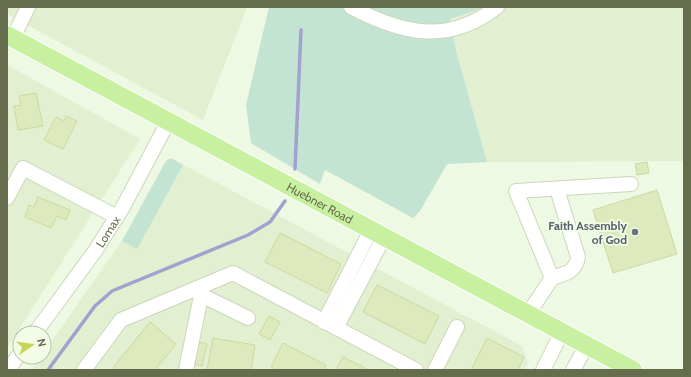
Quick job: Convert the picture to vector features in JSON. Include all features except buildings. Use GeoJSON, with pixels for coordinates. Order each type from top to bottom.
{"type":"FeatureCollection","features":[{"type":"Feature","properties":{"kind":"main road","name":"Huebner Road"},"geometry":{"type":"LineString","coordinates":[[10,37],[633,370]]}},
{"type":"Feature","properties":{"kind":"street"},"geometry":{"type":"LineString","coordinates":[[10,37],[28,7]]}},
{"type":"Feature","properties":{"kind":"street"},"geometry":{"type":"LineString","coordinates":[[351,7],[385,24],[417,32],[438,31],[464,27],[483,18],[497,7]]}},
{"type":"Feature","properties":{"kind":"street","name":"Lomax"},"geometry":{"type":"LineString","coordinates":[[41,325],[96,251],[117,217],[168,122]]}},
{"type":"Feature","properties":{"kind":"street"},"geometry":{"type":"LineString","coordinates":[[7,198],[23,168],[117,217]]}},
{"type":"Feature","properties":{"kind":"street"},"geometry":{"type":"LineString","coordinates":[[552,278],[516,191],[631,184]]}},
{"type":"Feature","properties":{"kind":"street"},"geometry":{"type":"LineString","coordinates":[[528,314],[552,278],[570,272],[576,266],[578,257],[557,189]]}},
{"type":"Feature","properties":{"kind":"street"},"geometry":{"type":"LineString","coordinates":[[330,325],[378,234]]}},
{"type":"Feature","properties":{"kind":"street"},"geometry":{"type":"LineString","coordinates":[[84,370],[122,320],[202,290],[233,273],[416,370]]}},
{"type":"Feature","properties":{"kind":"street"},"geometry":{"type":"LineString","coordinates":[[202,290],[248,318]]}},
{"type":"Feature","properties":{"kind":"street"},"geometry":{"type":"LineString","coordinates":[[186,370],[202,290]]}},
{"type":"Feature","properties":{"kind":"street"},"geometry":{"type":"LineString","coordinates":[[435,370],[457,327]]}},
{"type":"Feature","properties":{"kind":"street"},"geometry":{"type":"LineString","coordinates":[[543,370],[562,332]]}},
{"type":"Feature","properties":{"kind":"street"},"geometry":{"type":"LineString","coordinates":[[573,370],[587,345]]}},
{"type":"Feature","properties":{"kind":"shaded area"},"geometry":{"type":"Polygon","coordinates":[[[7,7],[247,7],[203,120],[7,14],[7,7]]]}},
{"type":"Feature","properties":{"kind":"shaded area"},"geometry":{"type":"Polygon","coordinates":[[[269,7],[486,7],[450,19],[457,54],[487,162],[447,164],[420,211],[413,218],[325,170],[320,184],[251,143],[246,105],[269,7]]]}},
{"type":"Feature","properties":{"kind":"shaded area"},"geometry":{"type":"Polygon","coordinates":[[[369,7],[684,7],[684,161],[487,162],[457,54],[450,19],[369,7]]]}},
{"type":"Feature","properties":{"kind":"shaded area"},"geometry":{"type":"Polygon","coordinates":[[[7,65],[140,139],[22,325],[12,325],[12,340],[7,348],[7,65]]]}},
{"type":"Feature","properties":{"kind":"shaded area"},"geometry":{"type":"Polygon","coordinates":[[[171,158],[522,346],[528,363],[525,370],[31,370],[35,365],[52,365],[52,341],[122,241],[166,161],[171,158]]]}},
{"type":"Feature","properties":{"kind":"shaded area"},"geometry":{"type":"Polygon","coordinates":[[[171,158],[183,165],[137,249],[122,241],[166,161],[171,158]]]}},
{"type":"Feature","properties":{"kind":"waterway"},"geometry":{"type":"LineString","coordinates":[[295,169],[301,30]]}},
{"type":"Feature","properties":{"kind":"waterway"},"geometry":{"type":"LineString","coordinates":[[48,370],[95,306],[112,291],[248,235],[270,222],[285,201]]}},
{"type":"Feature","properties":{"kind":"place","name":"Faith Assembly of God"},"geometry":{"type":"Point","coordinates":[635,232]}}]}
